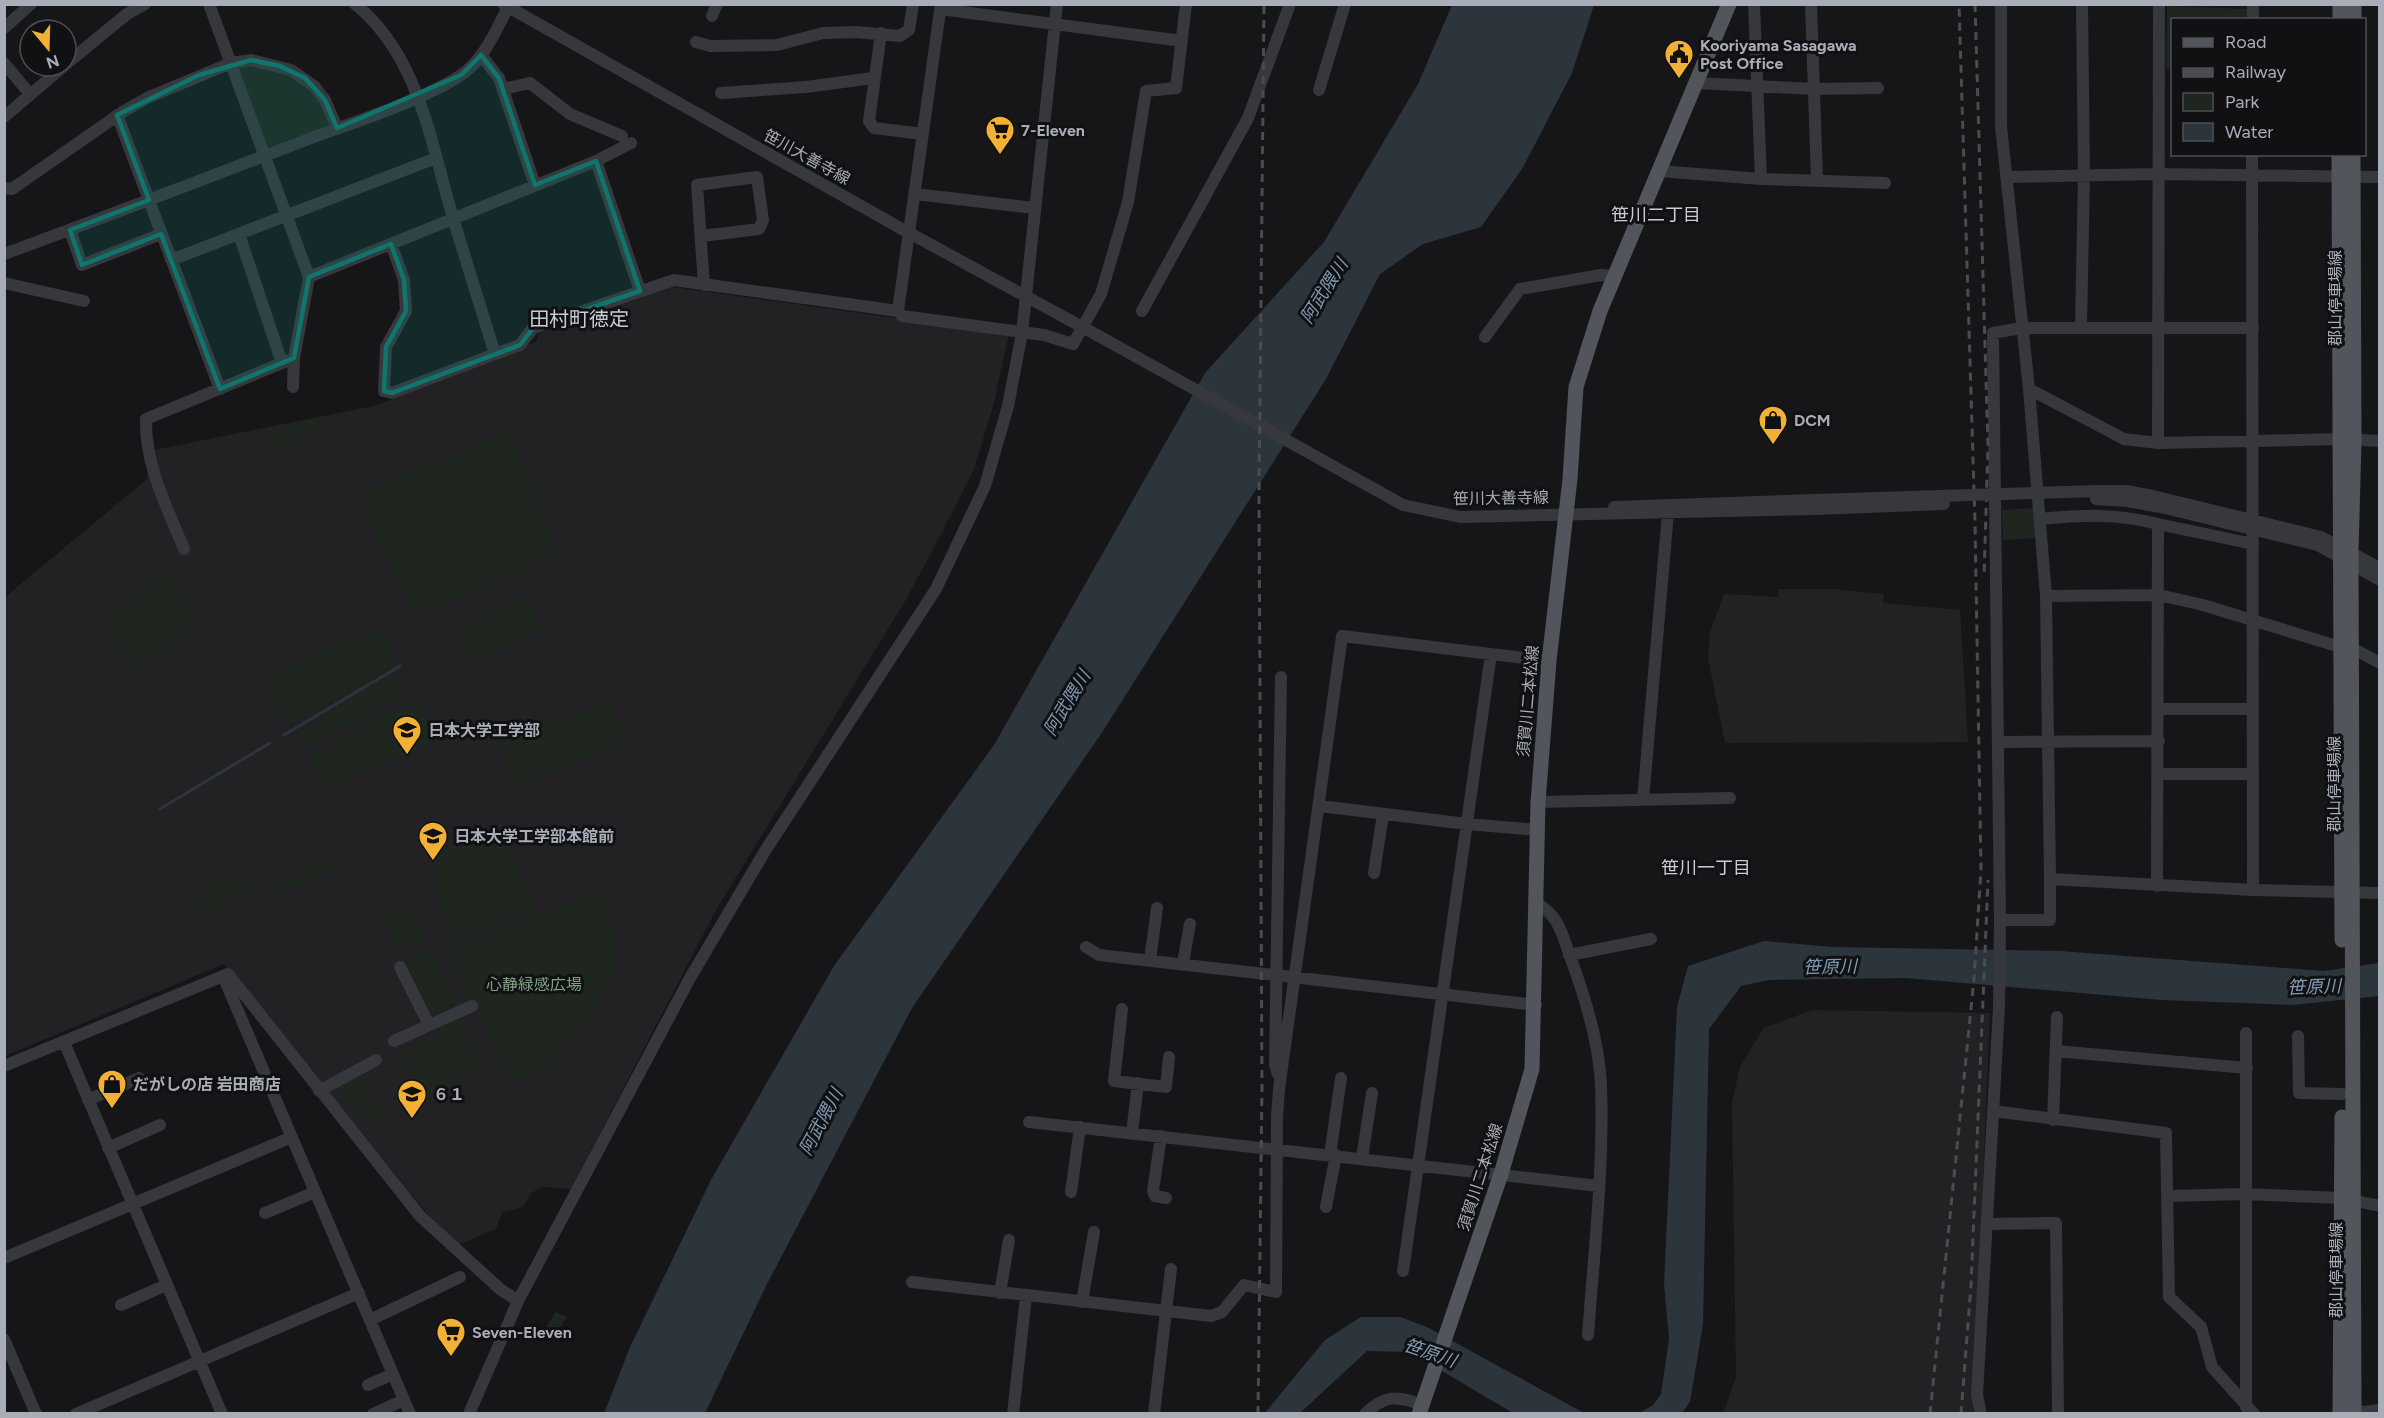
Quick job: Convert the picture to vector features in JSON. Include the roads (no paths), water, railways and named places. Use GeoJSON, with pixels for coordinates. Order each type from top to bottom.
{"type":"FeatureCollection","features":[{"type":"Feature","properties":{"kind":"main road","name":"須賀川二本松線"},"geometry":{"type":"LineString","coordinates":[[1422,1405],[1501,1174],[1532,1069],[1536,1005],[1538,802],[1549,661],[1566,513],[1576,387],[1589,340],[1614,276],[1729,4]]}},
{"type":"Feature","properties":{"kind":"main road","name":"郡山停車場線"},"geometry":{"type":"LineString","coordinates":[[2340,156],[2346,176],[2348,440],[2345,555],[2347,1200],[2340,1413]]}},
{"type":"Feature","properties":{"kind":"main road","name":"郡山停車場線"},"geometry":{"type":"LineString","coordinates":[[2346,176],[2352,156]]}},
{"type":"Feature","properties":{"kind":"main road","name":"郡山停車場線"},"geometry":{"type":"LineString","coordinates":[[2347,1030],[2342,1094],[2355,1413]]}},
{"type":"Feature","properties":{"kind":"street"},"geometry":{"type":"LineString","coordinates":[[4,28],[31,4]]}},
{"type":"Feature","properties":{"kind":"street"},"geometry":{"type":"LineString","coordinates":[[78,54],[127,14],[145,4]]}},
{"type":"Feature","properties":{"kind":"street"},"geometry":{"type":"LineString","coordinates":[[209,4],[262,157],[309,277],[288,361]]}},
{"type":"Feature","properties":{"kind":"street"},"geometry":{"type":"LineString","coordinates":[[354,4],[378,27],[394,48],[418,96],[495,354]]}},
{"type":"Feature","properties":{"kind":"street"},"geometry":{"type":"LineString","coordinates":[[712,16],[717,4]]}},
{"type":"Feature","properties":{"kind":"street"},"geometry":{"type":"LineString","coordinates":[[696,42],[710,46],[777,45],[823,33],[881,33],[896,36],[907,33],[913,4]]}},
{"type":"Feature","properties":{"kind":"street"},"geometry":{"type":"LineString","coordinates":[[470,1413],[518,1301],[690,978],[765,851],[936,589],[985,486],[1008,406],[1022,333],[1057,4]]}},
{"type":"Feature","properties":{"kind":"street"},"geometry":{"type":"LineString","coordinates":[[391,244],[404,280],[406,311],[386,347],[384,391],[392,393],[520,345],[533,328],[674,280],[898,311],[902,316],[1044,335],[1073,344],[1096,303],[1128,202],[1146,91],[1176,88],[1186,4]]}},
{"type":"Feature","properties":{"kind":"street"},"geometry":{"type":"LineString","coordinates":[[1142,311],[1248,118],[1290,4]]}},
{"type":"Feature","properties":{"kind":"street"},"geometry":{"type":"LineString","coordinates":[[1319,90],[1345,4]]}},
{"type":"Feature","properties":{"kind":"street"},"geometry":{"type":"LineString","coordinates":[[1754,4],[1761,179]]}},
{"type":"Feature","properties":{"kind":"street"},"geometry":{"type":"LineString","coordinates":[[1811,4],[1817,180]]}},
{"type":"Feature","properties":{"kind":"street"},"geometry":{"type":"LineString","coordinates":[[2000,924],[2049,920],[2050,879],[2046,596],[2029,389],[2001,126],[2001,4]]}},
{"type":"Feature","properties":{"kind":"street"},"geometry":{"type":"LineString","coordinates":[[2081,327],[2084,175],[2082,4]]}},
{"type":"Feature","properties":{"kind":"street"},"geometry":{"type":"LineString","coordinates":[[2158,4],[2158,443]]}},
{"type":"Feature","properties":{"kind":"street"},"geometry":{"type":"LineString","coordinates":[[4,254],[337,128],[418,96],[461,75],[481,55],[507,6]]}},
{"type":"Feature","properties":{"kind":"street","name":"笹川大善寺線"},"geometry":{"type":"LineString","coordinates":[[507,6],[902,229],[1403,505],[1460,517],[1566,513]]}},
{"type":"Feature","properties":{"kind":"street"},"geometry":{"type":"LineString","coordinates":[[898,311],[941,7],[1054,25],[1182,41]]}},
{"type":"Feature","properties":{"kind":"street"},"geometry":{"type":"LineString","coordinates":[[881,33],[873,78],[869,121],[872,127],[923,134]]}},
{"type":"Feature","properties":{"kind":"street"},"geometry":{"type":"LineString","coordinates":[[481,55],[500,78],[535,185]]}},
{"type":"Feature","properties":{"kind":"street"},"geometry":{"type":"LineString","coordinates":[[4,188],[12,189],[117,116],[149,97],[231,63],[251,60],[280,66],[298,74],[315,86],[325,100],[337,128]]}},
{"type":"Feature","properties":{"kind":"street"},"geometry":{"type":"LineString","coordinates":[[4,63],[30,94]]}},
{"type":"Feature","properties":{"kind":"street"},"geometry":{"type":"LineString","coordinates":[[4,117],[49,78]]}},
{"type":"Feature","properties":{"kind":"street"},"geometry":{"type":"LineString","coordinates":[[721,93],[806,87],[873,78]]}},
{"type":"Feature","properties":{"kind":"street"},"geometry":{"type":"LineString","coordinates":[[309,277],[596,161],[626,140],[570,114],[530,83],[503,88]]}},
{"type":"Feature","properties":{"kind":"street"},"geometry":{"type":"LineString","coordinates":[[1697,83],[1814,89],[1878,88]]}},
{"type":"Feature","properties":{"kind":"street"},"geometry":{"type":"LineString","coordinates":[[117,116],[220,389]]}},
{"type":"Feature","properties":{"kind":"street"},"geometry":{"type":"LineString","coordinates":[[2252,156],[2253,891]]}},
{"type":"Feature","properties":{"kind":"street"},"geometry":{"type":"LineString","coordinates":[[171,260],[436,158]]}},
{"type":"Feature","properties":{"kind":"street"},"geometry":{"type":"LineString","coordinates":[[596,161],[640,291]]}},
{"type":"Feature","properties":{"kind":"street"},"geometry":{"type":"LineString","coordinates":[[1660,171],[1761,179],[1885,183]]}},
{"type":"Feature","properties":{"kind":"street"},"geometry":{"type":"LineString","coordinates":[[2006,177],[2158,174],[2379,177]]}},
{"type":"Feature","properties":{"kind":"street"},"geometry":{"type":"LineString","coordinates":[[702,236],[759,229],[763,220],[758,177],[697,185],[704,285]]}},
{"type":"Feature","properties":{"kind":"street"},"geometry":{"type":"LineString","coordinates":[[915,194],[1034,208]]}},
{"type":"Feature","properties":{"kind":"street"},"geometry":{"type":"LineString","coordinates":[[70,230],[82,265],[161,234]]}},
{"type":"Feature","properties":{"kind":"street"},"geometry":{"type":"LineString","coordinates":[[239,234],[288,361],[292,387]]}},
{"type":"Feature","properties":{"kind":"street"},"geometry":{"type":"LineString","coordinates":[[1485,337],[1520,289],[1601,275],[1614,276]]}},
{"type":"Feature","properties":{"kind":"street"},"geometry":{"type":"LineString","coordinates":[[4,283],[84,301]]}},
{"type":"Feature","properties":{"kind":"street"},"geometry":{"type":"LineString","coordinates":[[1981,1413],[1977,1395],[1999,1008],[2000,924],[1993,333],[2021,328],[2253,328]]}},
{"type":"Feature","properties":{"kind":"street"},"geometry":{"type":"LineString","coordinates":[[184,549],[153,471],[145,444],[146,419],[288,361]]}},
{"type":"Feature","properties":{"kind":"street"},"geometry":{"type":"LineString","coordinates":[[2029,389],[2124,439],[2158,443],[2379,441]]}},
{"type":"Feature","properties":{"kind":"street"},"geometry":{"type":"LineString","coordinates":[[1566,513],[1629,506],[1815,504],[2097,495],[2126,492],[2153,496],[2254,525],[2318,545],[2379,568]]}},
{"type":"Feature","properties":{"kind":"street"},"geometry":{"type":"LineString","coordinates":[[1566,513],[1668,513],[1815,504]]}},
{"type":"Feature","properties":{"kind":"street"},"geometry":{"type":"LineString","coordinates":[[1643,800],[1668,513]]}},
{"type":"Feature","properties":{"kind":"street"},"geometry":{"type":"LineString","coordinates":[[2040,519],[2100,514],[2129,516],[2253,544]]}},
{"type":"Feature","properties":{"kind":"street"},"geometry":{"type":"LineString","coordinates":[[2157,524],[2159,596],[2157,886]]}},
{"type":"Feature","properties":{"kind":"street"},"geometry":{"type":"LineString","coordinates":[[2345,555],[2379,580]]}},
{"type":"Feature","properties":{"kind":"street"},"geometry":{"type":"LineString","coordinates":[[2046,596],[2159,596],[2253,620],[2346,648],[2379,663]]}},
{"type":"Feature","properties":{"kind":"street"},"geometry":{"type":"LineString","coordinates":[[912,1282],[1212,1316],[1222,1311],[1244,1285],[1276,1292],[1276,1149],[1281,1081],[1342,636],[1549,661]]}},
{"type":"Feature","properties":{"kind":"street"},"geometry":{"type":"LineString","coordinates":[[1403,1271],[1491,654]]}},
{"type":"Feature","properties":{"kind":"street"},"geometry":{"type":"LineString","coordinates":[[1281,677],[1275,1065],[1281,1081]]}},
{"type":"Feature","properties":{"kind":"street"},"geometry":{"type":"LineString","coordinates":[[2159,709],[2253,709]]}},
{"type":"Feature","properties":{"kind":"street"},"geometry":{"type":"LineString","coordinates":[[1998,742],[2049,739],[2159,741]]}},
{"type":"Feature","properties":{"kind":"street"},"geometry":{"type":"LineString","coordinates":[[2159,774],[2253,774]]}},
{"type":"Feature","properties":{"kind":"street"},"geometry":{"type":"LineString","coordinates":[[1538,802],[1730,798]]}},
{"type":"Feature","properties":{"kind":"street"},"geometry":{"type":"LineString","coordinates":[[1320,806],[1467,825],[1538,830]]}},
{"type":"Feature","properties":{"kind":"street"},"geometry":{"type":"LineString","coordinates":[[1374,873],[1383,814]]}},
{"type":"Feature","properties":{"kind":"street"},"geometry":{"type":"LineString","coordinates":[[2050,879],[2253,891],[2379,893]]}},
{"type":"Feature","properties":{"kind":"street"},"geometry":{"type":"LineString","coordinates":[[1536,903],[1554,915],[1569,955],[1590,1021],[1601,1082],[1599,1186],[1588,1335]]}},
{"type":"Feature","properties":{"kind":"street"},"geometry":{"type":"LineString","coordinates":[[1150,960],[1157,908]]}},
{"type":"Feature","properties":{"kind":"street"},"geometry":{"type":"LineString","coordinates":[[1183,963],[1190,924]]}},
{"type":"Feature","properties":{"kind":"street"},"geometry":{"type":"LineString","coordinates":[[1569,955],[1651,939]]}},
{"type":"Feature","properties":{"kind":"street"},"geometry":{"type":"LineString","coordinates":[[1086,947],[1099,955],[1536,1005]]}},
{"type":"Feature","properties":{"kind":"street"},"geometry":{"type":"LineString","coordinates":[[400,967],[429,1025]]}},
{"type":"Feature","properties":{"kind":"street"},"geometry":{"type":"LineString","coordinates":[[4,1066],[228,974],[319,1091],[438,1235],[500,1289],[518,1301]]}},
{"type":"Feature","properties":{"kind":"street"},"geometry":{"type":"LineString","coordinates":[[223,976],[410,1413]]}},
{"type":"Feature","properties":{"kind":"street"},"geometry":{"type":"LineString","coordinates":[[394,1041],[472,1006]]}},
{"type":"Feature","properties":{"kind":"street"},"geometry":{"type":"LineString","coordinates":[[1122,1009],[1114,1081],[1166,1087],[1169,1057]]}},
{"type":"Feature","properties":{"kind":"street"},"geometry":{"type":"LineString","coordinates":[[2053,1120],[2057,1017]]}},
{"type":"Feature","properties":{"kind":"street"},"geometry":{"type":"LineString","coordinates":[[2246,1033],[2244,1194],[2249,1410]]}},
{"type":"Feature","properties":{"kind":"street"},"geometry":{"type":"LineString","coordinates":[[2298,1036],[2299,1093],[2342,1094]]}},
{"type":"Feature","properties":{"kind":"street"},"geometry":{"type":"LineString","coordinates":[[64,1042],[220,1413]]}},
{"type":"Feature","properties":{"kind":"street"},"geometry":{"type":"LineString","coordinates":[[2056,1051],[2247,1068]]}},
{"type":"Feature","properties":{"kind":"street"},"geometry":{"type":"LineString","coordinates":[[319,1091],[376,1060]]}},
{"type":"Feature","properties":{"kind":"street"},"geometry":{"type":"LineString","coordinates":[[88,1100],[139,1078]]}},
{"type":"Feature","properties":{"kind":"street"},"geometry":{"type":"LineString","coordinates":[[1326,1207],[1341,1078]]}},
{"type":"Feature","properties":{"kind":"street"},"geometry":{"type":"LineString","coordinates":[[1132,1133],[1138,1083]]}},
{"type":"Feature","properties":{"kind":"street"},"geometry":{"type":"LineString","coordinates":[[1362,1158],[1372,1093]]}},
{"type":"Feature","properties":{"kind":"street"},"geometry":{"type":"LineString","coordinates":[[1993,1111],[2166,1133],[2169,1297],[2201,1327],[2212,1367],[2249,1410]]}},
{"type":"Feature","properties":{"kind":"street"},"geometry":{"type":"LineString","coordinates":[[1029,1122],[1599,1186]]}},
{"type":"Feature","properties":{"kind":"street"},"geometry":{"type":"LineString","coordinates":[[108,1148],[160,1125]]}},
{"type":"Feature","properties":{"kind":"street"},"geometry":{"type":"LineString","coordinates":[[1071,1192],[1080,1127]]}},
{"type":"Feature","properties":{"kind":"street"},"geometry":{"type":"LineString","coordinates":[[1161,1136],[1153,1191],[1155,1196],[1166,1198]]}},
{"type":"Feature","properties":{"kind":"street"},"geometry":{"type":"LineString","coordinates":[[4,1258],[292,1137]]}},
{"type":"Feature","properties":{"kind":"street"},"geometry":{"type":"LineString","coordinates":[[265,1213],[315,1192]]}},
{"type":"Feature","properties":{"kind":"street"},"geometry":{"type":"LineString","coordinates":[[2168,1196],[2244,1194],[2347,1200],[2379,1206]]}},
{"type":"Feature","properties":{"kind":"street"},"geometry":{"type":"LineString","coordinates":[[1988,1224],[2056,1223],[2058,1413]]}},
{"type":"Feature","properties":{"kind":"street"},"geometry":{"type":"LineString","coordinates":[[1082,1302],[1094,1232]]}},
{"type":"Feature","properties":{"kind":"street"},"geometry":{"type":"LineString","coordinates":[[1000,1293],[1009,1240]]}},
{"type":"Feature","properties":{"kind":"street"},"geometry":{"type":"LineString","coordinates":[[1154,1413],[1171,1269]]}},
{"type":"Feature","properties":{"kind":"street"},"geometry":{"type":"LineString","coordinates":[[370,1320],[460,1277]]}},
{"type":"Feature","properties":{"kind":"street"},"geometry":{"type":"LineString","coordinates":[[121,1305],[166,1285]]}},
{"type":"Feature","properties":{"kind":"street"},"geometry":{"type":"LineString","coordinates":[[76,1413],[359,1293]]}},
{"type":"Feature","properties":{"kind":"street"},"geometry":{"type":"LineString","coordinates":[[1013,1413],[1026,1296]]}},
{"type":"Feature","properties":{"kind":"street"},"geometry":{"type":"LineString","coordinates":[[4,1339],[36,1413]]}},
{"type":"Feature","properties":{"kind":"street"},"geometry":{"type":"LineString","coordinates":[[368,1385],[393,1374]]}},
{"type":"Feature","properties":{"kind":"street"},"geometry":{"type":"LineString","coordinates":[[1365,1413],[1375,1404],[1389,1397],[1405,1398],[1422,1405]]}},
{"type":"Feature","properties":{"kind":"street"},"geometry":{"type":"LineString","coordinates":[[373,1413],[404,1400]]}},
{"type":"Feature","properties":{"kind":"street"},"geometry":{"type":"LineString","coordinates":[[2355,1413],[2379,1410]]}},
{"type":"Feature","properties":{"kind":"water","name":"阿武隈川"},"geometry":{"type":"Polygon","coordinates":[[[1452,5],[1594,5],[1572,73],[1522,169],[1481,227],[1423,244],[1380,274],[1326,379],[1101,734],[912,1008],[767,1284],[705,1413],[604,1414],[630,1347],[712,1178],[834,966],[994,745],[1205,373],[1324,242],[1418,84],[1452,5]]]}},
{"type":"Feature","properties":{"kind":"water","name":"笹原川"},"geometry":{"type":"Polygon","coordinates":[[[1764,941],[1832,947],[2060,951],[2324,971],[2379,963],[2379,996],[2293,1005],[2161,1000],[1906,978],[1769,980],[1741,986],[1709,1029],[1703,1324],[1690,1402],[1682,1413],[1638,1414],[1653,1405],[1661,1394],[1669,1339],[1664,1284],[1677,1007],[1688,966],[1764,941]]]}},
{"type":"Feature","properties":{"kind":"water","name":"笹原川"},"geometry":{"type":"Polygon","coordinates":[[[1361,1317],[1400,1317],[1427,1327],[1584,1413],[1513,1413],[1410,1352],[1367,1351],[1300,1413],[1264,1414],[1325,1340],[1361,1317]]]}},
{"type":"Feature","properties":{"kind":"waterway"},"geometry":{"type":"LineString","coordinates":[[284,735],[400,666]]}},
{"type":"Feature","properties":{"kind":"waterway"},"geometry":{"type":"LineString","coordinates":[[160,809],[270,743]]}},
{"type":"Feature","properties":{"kind":"railway"},"geometry":{"type":"LineString","coordinates":[[1258,1414],[1262,1086],[1259,495],[1264,4]]}},
{"type":"Feature","properties":{"kind":"railway"},"geometry":{"type":"LineString","coordinates":[[1930,1414],[1974,979],[1981,870],[1975,523],[1959,4]]}},
{"type":"Feature","properties":{"kind":"railway"},"geometry":{"type":"LineString","coordinates":[[1975,4],[1988,447],[1984,577]]}},
{"type":"Feature","properties":{"kind":"railway"},"geometry":{"type":"LineString","coordinates":[[1961,1414],[1971,1285],[1988,880]]}},
{"type":"Feature","properties":{"kind":"place","name":"Kooriyama Sasagawa Post Office"},"geometry":{"type":"Point","coordinates":[1679,80]}},
{"type":"Feature","properties":{"kind":"place","name":"7-Eleven"},"geometry":{"type":"Point","coordinates":[1000,156]}},
{"type":"Feature","properties":{"kind":"place","name":"DCM"},"geometry":{"type":"Point","coordinates":[1773,446]}},
{"type":"Feature","properties":{"kind":"place","name":"日本大学工学部"},"geometry":{"type":"Point","coordinates":[407,756]}},
{"type":"Feature","properties":{"kind":"place","name":"日本大学工学部本館前"},"geometry":{"type":"Point","coordinates":[433,862]}},
{"type":"Feature","properties":{"kind":"place","name":"だがしの店 岩田商店"},"geometry":{"type":"Point","coordinates":[112,1110]}},
{"type":"Feature","properties":{"kind":"place","name":"６１"},"geometry":{"type":"Point","coordinates":[412,1120]}},
{"type":"Feature","properties":{"kind":"place","name":"Seven-Eleven"},"geometry":{"type":"Point","coordinates":[451,1358]}},
{"type":"Feature","properties":{"kind":"district","name":"笹川二丁目"},"geometry":{"type":"Point","coordinates":[1656,215]}},
{"type":"Feature","properties":{"kind":"district","name":"田村町徳定"},"geometry":{"type":"Point","coordinates":[579,319]}},
{"type":"Feature","properties":{"kind":"district","name":"笹川一丁目"},"geometry":{"type":"Point","coordinates":[1706,868]}},
{"type":"Feature","properties":{"kind":"park label","name":"心静緑感広場"},"geometry":{"type":"Point","coordinates":[534,984]}}]}
